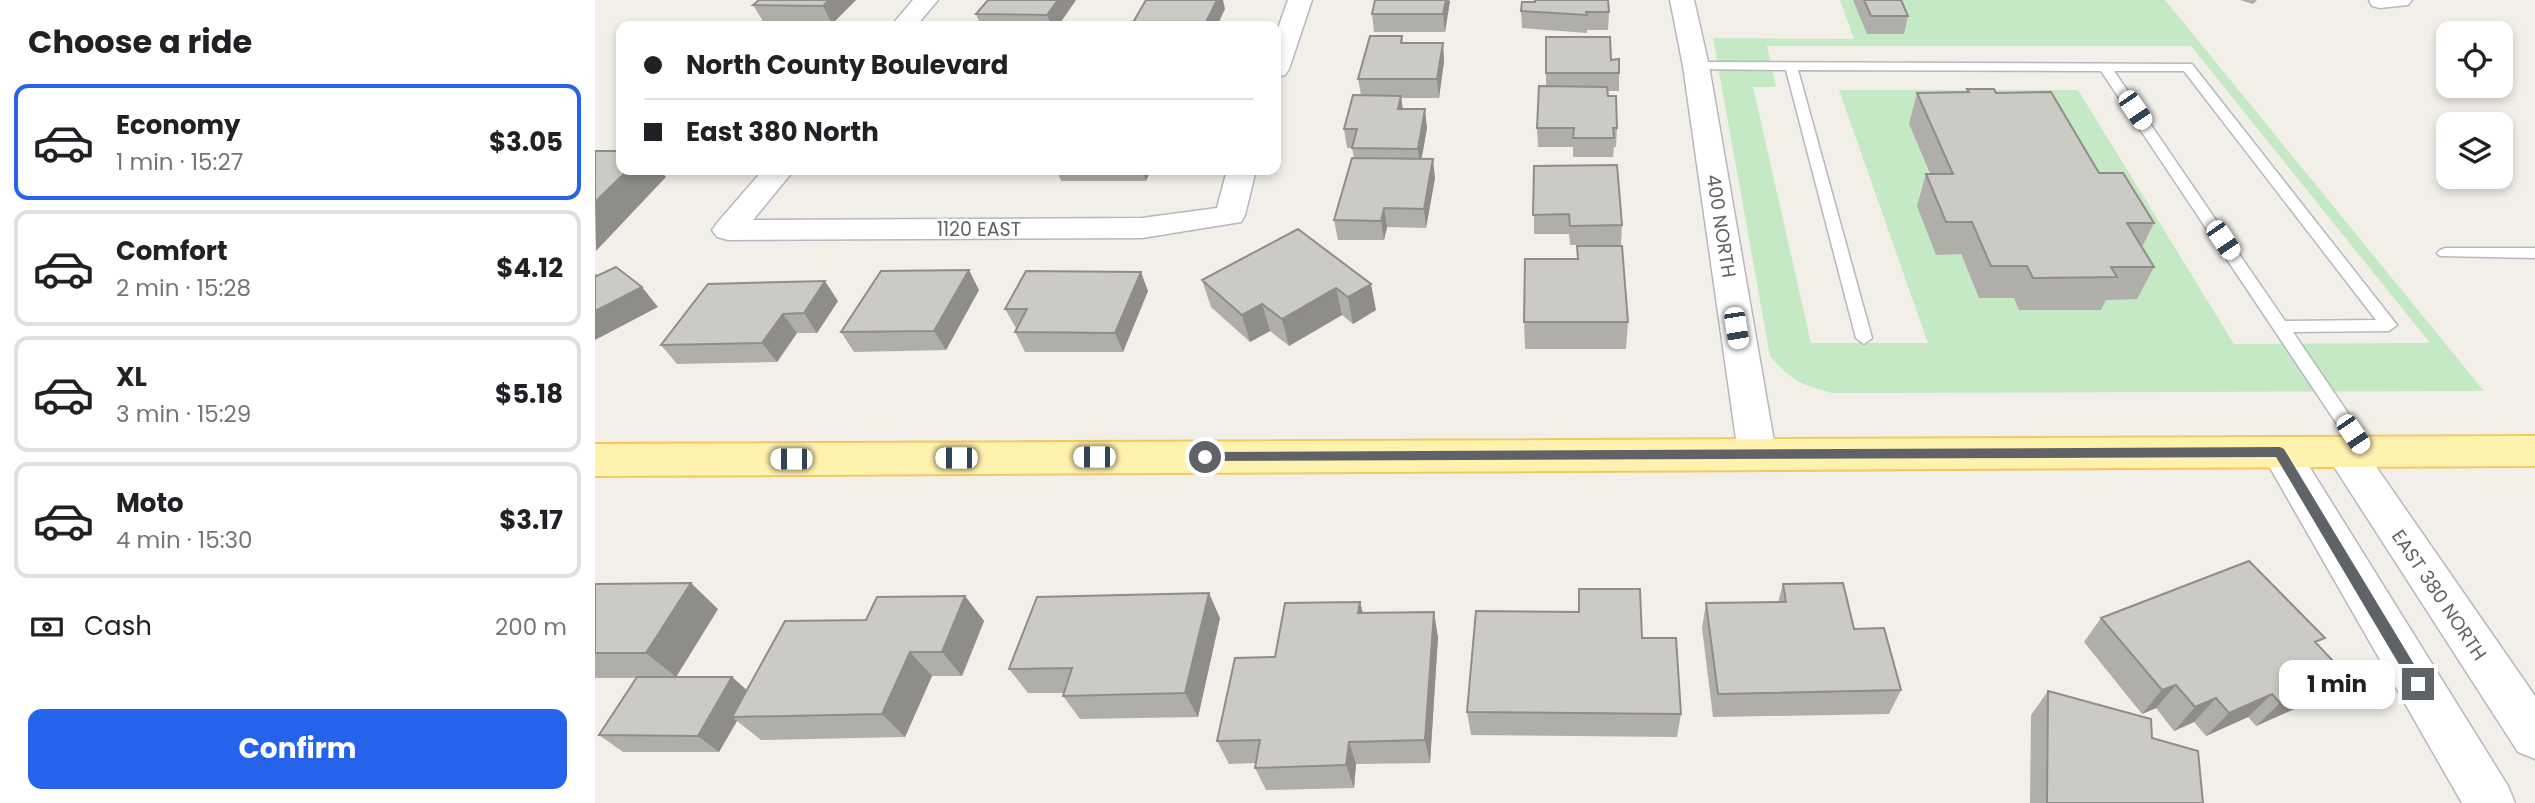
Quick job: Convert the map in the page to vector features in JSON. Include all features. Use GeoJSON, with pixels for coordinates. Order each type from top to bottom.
{"type":"FeatureCollection","features":[{"type":"Feature","properties":{"kind":"main road"},"geometry":{"type":"LineString","coordinates":[[595,460],[2535,451]]}},
{"type":"Feature","properties":{"kind":"street"},"geometry":{"type":"LineString","coordinates":[[907,21],[926,0]]}},
{"type":"Feature","properties":{"kind":"street"},"geometry":{"type":"LineString","coordinates":[[1281,55],[1300,0]]}},
{"type":"Feature","properties":{"kind":"street","name":"400 NORTH"},"geometry":{"type":"LineString","coordinates":[[1682,0],[1696,66],[1757,453]]}},
{"type":"Feature","properties":{"kind":"street"},"geometry":{"type":"LineString","coordinates":[[2379,1],[2400,0]]}},
{"type":"Feature","properties":{"kind":"street","name":"1120 EAST"},"geometry":{"type":"LineString","coordinates":[[775,175],[728,230],[1142,228],[1230,215],[1240,175]]}},
{"type":"Feature","properties":{"kind":"street"},"geometry":{"type":"LineString","coordinates":[[2280,452],[2490,803]]}},
{"type":"Feature","properties":{"kind":"street","name":"EAST 380 NORTH"},"geometry":{"type":"LineString","coordinates":[[2355,452],[2535,736]]}},
{"type":"Feature","properties":{"kind":"lane"},"geometry":{"type":"LineString","coordinates":[[1696,66],[2188,67],[2389,325],[2281,327]]}},
{"type":"Feature","properties":{"kind":"lane"},"geometry":{"type":"LineString","coordinates":[[1791,66],[1864,338]]}},
{"type":"Feature","properties":{"kind":"lane"},"geometry":{"type":"LineString","coordinates":[[2105,67],[2281,327],[2355,452]]}},
{"type":"Feature","properties":{"kind":"lane"},"geometry":{"type":"LineString","coordinates":[[2445,253],[2535,253]]}},
{"type":"Feature","properties":{"kind":"green space"},"geometry":{"type":"Polygon","coordinates":[[[1840,0],[2165,0],[2484,391],[1832,393],[1797,380],[1770,356],[1713,38],[1854,39],[1840,0]],[[1767,46],[1776,87],[1753,87],[1811,343],[1928,343],[1839,90],[2078,90],[2234,344],[2430,343],[2191,46],[1767,46]],[[1909,124],[1979,298],[2014,298],[2020,310],[2100,310],[1909,124]]]}},
{"type":"Feature","properties":{"kind":"building"},"geometry":{"type":"Polygon","coordinates":[[[759,0],[829,0],[823,6],[753,5],[759,0]]]}},
{"type":"Feature","properties":{"kind":"building"},"geometry":{"type":"Polygon","coordinates":[[[988,0],[1058,0],[1047,15],[976,14],[988,0]]]}},
{"type":"Feature","properties":{"kind":"building"},"geometry":{"type":"Polygon","coordinates":[[[1146,0],[1217,0],[1206,21],[1134,21],[1146,0]]]}},
{"type":"Feature","properties":{"kind":"building"},"geometry":{"type":"Polygon","coordinates":[[[1375,0],[1446,0],[1443,14],[1372,14],[1375,0]]]}},
{"type":"Feature","properties":{"kind":"building"},"geometry":{"type":"Polygon","coordinates":[[[1608,0],[1609,12],[1586,12],[1587,15],[1521,11],[1522,2],[1608,0]]]}},
{"type":"Feature","properties":{"kind":"building"},"geometry":{"type":"Polygon","coordinates":[[[1864,0],[1901,0],[1908,16],[1871,16],[1864,0]]]}},
{"type":"Feature","properties":{"kind":"building"},"geometry":{"type":"Polygon","coordinates":[[[1370,36],[1402,36],[1401,43],[1443,43],[1437,79],[1358,79],[1370,36]]]}},
{"type":"Feature","properties":{"kind":"building"},"geometry":{"type":"Polygon","coordinates":[[[1546,37],[1610,37],[1611,60],[1619,59],[1619,73],[1546,73],[1546,37]]]}},
{"type":"Feature","properties":{"kind":"building"},"geometry":{"type":"Polygon","coordinates":[[[1539,86],[1607,87],[1608,96],[1616,96],[1617,128],[1613,128],[1614,138],[1573,138],[1574,128],[1537,128],[1539,86]]]}},
{"type":"Feature","properties":{"kind":"building"},"geometry":{"type":"Polygon","coordinates":[[[1967,89],[1994,89],[1996,93],[2051,92],[2099,173],[2123,173],[2154,223],[2127,223],[2154,267],[2111,267],[2117,277],[2033,278],[2027,266],[1991,266],[1972,222],[1946,222],[1926,174],[1953,174],[1917,93],[1969,92],[1967,89]]]}},
{"type":"Feature","properties":{"kind":"building"},"geometry":{"type":"Polygon","coordinates":[[[1353,95],[1401,96],[1398,109],[1425,109],[1418,149],[1352,148],[1357,129],[1344,129],[1353,95]]]}},
{"type":"Feature","properties":{"kind":"building"},"geometry":{"type":"Polygon","coordinates":[[[595,151],[616,151],[616,175],[623,175],[595,202],[595,151]]]}},
{"type":"Feature","properties":{"kind":"building"},"geometry":{"type":"Polygon","coordinates":[[[1352,158],[1433,159],[1424,209],[1384,208],[1381,221],[1334,220],[1352,158]]]}},
{"type":"Feature","properties":{"kind":"building"},"geometry":{"type":"Polygon","coordinates":[[[1617,165],[1622,225],[1570,226],[1569,214],[1533,215],[1534,166],[1617,165]]]}},
{"type":"Feature","properties":{"kind":"building"},"geometry":{"type":"Polygon","coordinates":[[[1298,229],[1371,284],[1348,297],[1336,288],[1282,319],[1262,304],[1242,315],[1202,280],[1298,229]]]}},
{"type":"Feature","properties":{"kind":"building"},"geometry":{"type":"Polygon","coordinates":[[[1577,246],[1622,246],[1628,322],[1524,322],[1525,259],[1578,259],[1577,246]]]}},
{"type":"Feature","properties":{"kind":"building"},"geometry":{"type":"Polygon","coordinates":[[[616,267],[642,287],[595,311],[595,275],[616,267]]]}},
{"type":"Feature","properties":{"kind":"building"},"geometry":{"type":"Polygon","coordinates":[[[969,270],[934,331],[841,332],[881,271],[969,270]]]}},
{"type":"Feature","properties":{"kind":"building"},"geometry":{"type":"Polygon","coordinates":[[[1026,271],[1141,272],[1115,333],[1015,332],[1027,309],[1005,309],[1026,271]]]}},
{"type":"Feature","properties":{"kind":"building"},"geometry":{"type":"Polygon","coordinates":[[[825,281],[804,313],[783,314],[762,343],[661,345],[708,284],[825,281]]]}},
{"type":"Feature","properties":{"kind":"building"},"geometry":{"type":"Polygon","coordinates":[[[2249,561],[2325,638],[2315,642],[2336,664],[2316,672],[2327,683],[2280,703],[2272,694],[2229,713],[2216,698],[2195,707],[2176,685],[2162,690],[2101,618],[2249,561]]]}},
{"type":"Feature","properties":{"kind":"building"},"geometry":{"type":"Polygon","coordinates":[[[691,583],[646,653],[595,653],[595,584],[691,583]]]}},
{"type":"Feature","properties":{"kind":"building"},"geometry":{"type":"Polygon","coordinates":[[[1843,583],[1854,629],[1884,628],[1901,690],[1718,694],[1706,603],[1786,602],[1783,584],[1843,583]]]}},
{"type":"Feature","properties":{"kind":"building"},"geometry":{"type":"Polygon","coordinates":[[[1579,589],[1640,589],[1642,638],[1676,638],[1681,714],[1467,712],[1476,611],[1579,612],[1579,589]]]}},
{"type":"Feature","properties":{"kind":"building"},"geometry":{"type":"Polygon","coordinates":[[[1209,593],[1185,693],[1063,696],[1072,668],[1009,669],[1037,597],[1209,593]]]}},
{"type":"Feature","properties":{"kind":"building"},"geometry":{"type":"Polygon","coordinates":[[[965,596],[942,652],[910,652],[882,714],[732,717],[785,621],[866,620],[877,597],[965,596]]]}},
{"type":"Feature","properties":{"kind":"building"},"geometry":{"type":"Polygon","coordinates":[[[1360,602],[1358,613],[1434,612],[1425,740],[1349,742],[1346,765],[1255,768],[1260,740],[1217,741],[1235,658],[1275,657],[1285,603],[1360,602]]]}},
{"type":"Feature","properties":{"kind":"building"},"geometry":{"type":"Polygon","coordinates":[[[637,677],[732,677],[698,736],[599,735],[637,677]]]}},
{"type":"Feature","properties":{"kind":"building"},"geometry":{"type":"Polygon","coordinates":[[[2048,691],[2151,719],[2152,738],[2198,751],[2203,803],[2047,803],[2048,691]]]}},
{"type":"Feature","properties":{"kind":"route"},"geometry":{"type":"LineString","coordinates":[[1205,457],[2280,452],[2418,684]]}}]}
